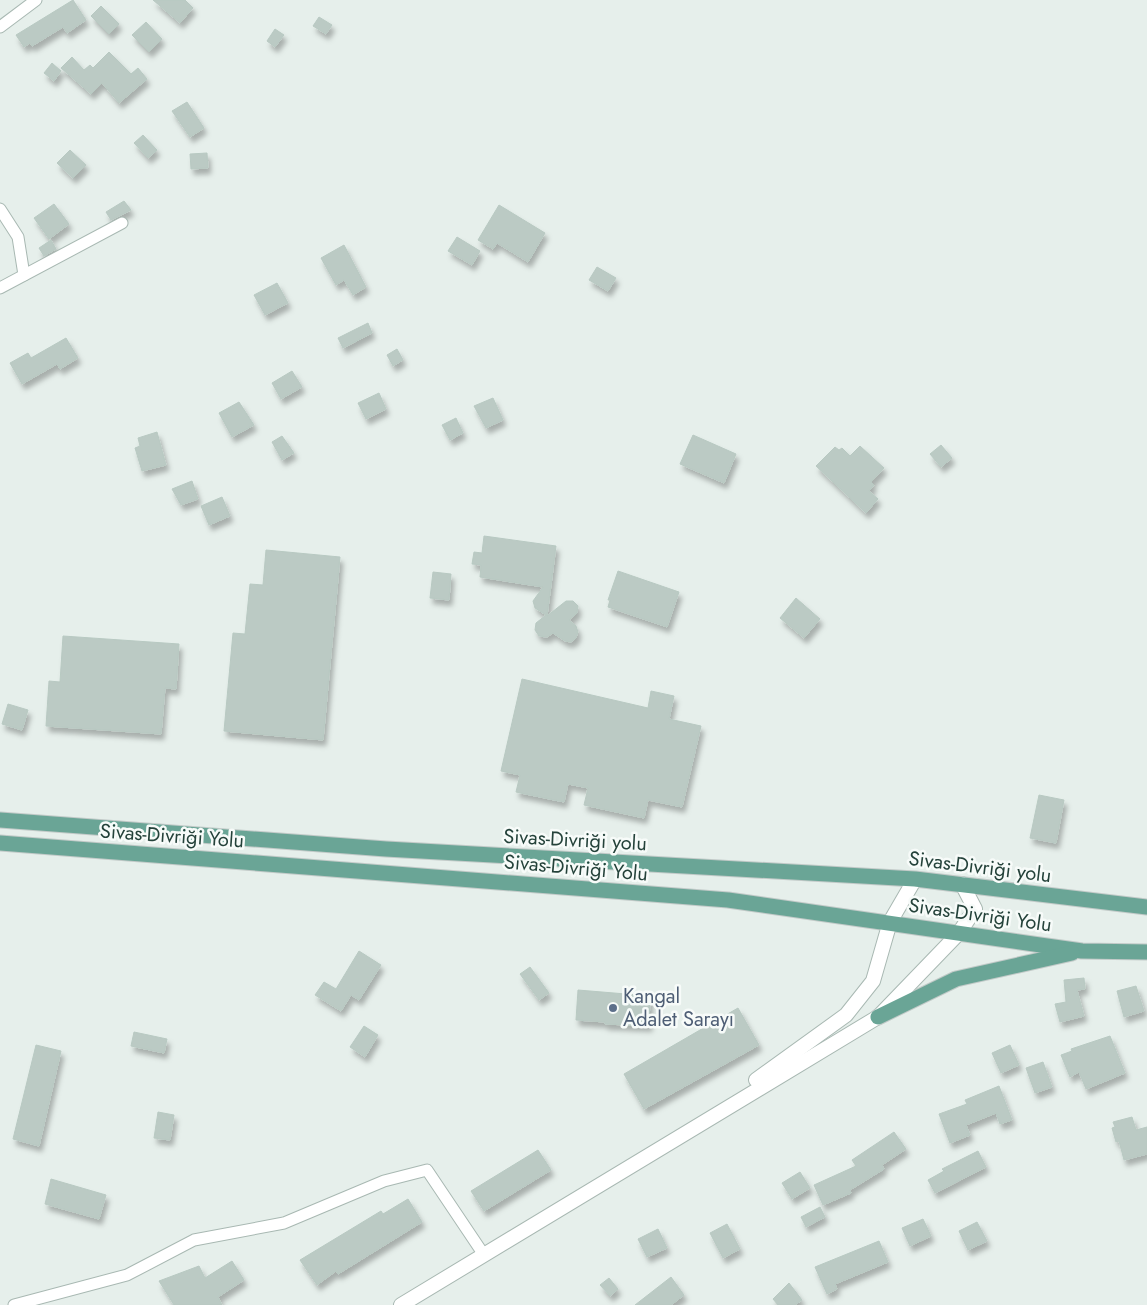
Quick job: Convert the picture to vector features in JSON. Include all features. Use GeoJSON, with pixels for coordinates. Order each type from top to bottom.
{"type":"FeatureCollection","features":[{"type":"Feature","properties":{"kind":"main road","name":"Sivas-Divriği yolu"},"geometry":{"type":"LineString","coordinates":[[0,820],[386,849],[915,879],[1147,907]]}},
{"type":"Feature","properties":{"kind":"main road","name":"Sivas-Divriği Yolu"},"geometry":{"type":"LineString","coordinates":[[0,843],[728,900],[1082,951],[1147,952]]}},
{"type":"Feature","properties":{"kind":"main road"},"geometry":{"type":"LineString","coordinates":[[878,1017],[956,979],[1082,951]]}},
{"type":"Feature","properties":{"kind":"street"},"geometry":{"type":"LineString","coordinates":[[0,27],[36,0]]}},
{"type":"Feature","properties":{"kind":"street"},"geometry":{"type":"LineString","coordinates":[[0,209],[18,237],[24,276]]}},
{"type":"Feature","properties":{"kind":"street"},"geometry":{"type":"LineString","coordinates":[[0,288],[122,223]]}},
{"type":"Feature","properties":{"kind":"street"},"geometry":{"type":"LineString","coordinates":[[681,1135],[846,1015],[872,981],[890,922],[915,879]]}},
{"type":"Feature","properties":{"kind":"street"},"geometry":{"type":"LineString","coordinates":[[401,1305],[878,1017],[960,933],[975,909],[962,884]]}},
{"type":"Feature","properties":{"kind":"street"},"geometry":{"type":"LineString","coordinates":[[14,1305],[127,1275],[194,1240],[284,1223],[384,1180],[426,1170],[484,1255]]}},
{"type":"Feature","properties":{"kind":"building"},"geometry":{"type":"Polygon","coordinates":[[[73,0],[86,20],[67,33],[63,27],[32,46],[30,43],[24,47],[16,35],[73,0]]]}},
{"type":"Feature","properties":{"kind":"building"},"geometry":{"type":"Polygon","coordinates":[[[153,0],[185,0],[193,8],[180,23],[153,0]]]}},
{"type":"Feature","properties":{"kind":"building"},"geometry":{"type":"Polygon","coordinates":[[[101,6],[119,24],[109,34],[91,16],[101,6]]]}},
{"type":"Feature","properties":{"kind":"building"},"geometry":{"type":"Polygon","coordinates":[[[319,17],[332,25],[326,34],[313,26],[319,17]]]}},
{"type":"Feature","properties":{"kind":"building"},"geometry":{"type":"Polygon","coordinates":[[[146,22],[162,39],[149,52],[132,35],[146,22]]]}},
{"type":"Feature","properties":{"kind":"building"},"geometry":{"type":"Polygon","coordinates":[[[275,29],[284,35],[275,47],[267,41],[275,29]]]}},
{"type":"Feature","properties":{"kind":"building"},"geometry":{"type":"Polygon","coordinates":[[[109,52],[131,74],[138,68],[147,79],[119,103],[102,83],[91,94],[61,68],[72,57],[84,70],[90,65],[93,68],[109,52]]]}},
{"type":"Feature","properties":{"kind":"building"},"geometry":{"type":"Polygon","coordinates":[[[52,63],[61,71],[54,81],[44,73],[52,63]]]}},
{"type":"Feature","properties":{"kind":"building"},"geometry":{"type":"Polygon","coordinates":[[[187,102],[204,128],[190,137],[172,111],[187,102]]]}},
{"type":"Feature","properties":{"kind":"building"},"geometry":{"type":"Polygon","coordinates":[[[143,135],[157,150],[148,158],[134,143],[143,135]]]}},
{"type":"Feature","properties":{"kind":"building"},"geometry":{"type":"Polygon","coordinates":[[[70,150],[86,165],[73,178],[57,163],[70,150]]]}},
{"type":"Feature","properties":{"kind":"building"},"geometry":{"type":"Polygon","coordinates":[[[207,153],[208,168],[191,169],[190,154],[207,153]]]}},
{"type":"Feature","properties":{"kind":"building"},"geometry":{"type":"Polygon","coordinates":[[[124,201],[131,210],[111,220],[106,212],[124,201]]]}},
{"type":"Feature","properties":{"kind":"building"},"geometry":{"type":"Polygon","coordinates":[[[54,204],[69,224],[49,239],[34,218],[54,204]]]}},
{"type":"Feature","properties":{"kind":"building"},"geometry":{"type":"Polygon","coordinates":[[[499,205],[545,233],[528,262],[497,243],[493,249],[478,240],[499,205]]]}},
{"type":"Feature","properties":{"kind":"building"},"geometry":{"type":"Polygon","coordinates":[[[457,237],[480,251],[472,265],[448,251],[457,237]]]}},
{"type":"Feature","properties":{"kind":"building"},"geometry":{"type":"Polygon","coordinates":[[[51,240],[56,249],[44,256],[39,248],[51,240]]]}},
{"type":"Feature","properties":{"kind":"building"},"geometry":{"type":"Polygon","coordinates":[[[344,245],[366,287],[353,295],[344,280],[336,285],[321,258],[344,245]]]}},
{"type":"Feature","properties":{"kind":"building"},"geometry":{"type":"Polygon","coordinates":[[[597,267],[616,278],[608,291],[589,280],[597,267]]]}},
{"type":"Feature","properties":{"kind":"building"},"geometry":{"type":"Polygon","coordinates":[[[277,283],[288,303],[265,315],[254,295],[277,283]]]}},
{"type":"Feature","properties":{"kind":"building"},"geometry":{"type":"Polygon","coordinates":[[[368,323],[372,333],[343,348],[338,338],[368,323]]]}},
{"type":"Feature","properties":{"kind":"building"},"geometry":{"type":"Polygon","coordinates":[[[66,338],[78,358],[60,369],[57,364],[22,384],[10,363],[28,353],[31,358],[66,338]]]}},
{"type":"Feature","properties":{"kind":"building"},"geometry":{"type":"Polygon","coordinates":[[[397,349],[403,360],[393,366],[387,355],[397,349]]]}},
{"type":"Feature","properties":{"kind":"building"},"geometry":{"type":"Polygon","coordinates":[[[292,371],[302,387],[281,399],[272,383],[292,371]]]}},
{"type":"Feature","properties":{"kind":"building"},"geometry":{"type":"Polygon","coordinates":[[[379,393],[386,409],[366,419],[358,403],[379,393]]]}},
{"type":"Feature","properties":{"kind":"building"},"geometry":{"type":"Polygon","coordinates":[[[493,398],[503,420],[486,428],[474,406],[493,398]]]}},
{"type":"Feature","properties":{"kind":"building"},"geometry":{"type":"Polygon","coordinates":[[[239,402],[254,425],[232,437],[219,413],[239,402]]]}},
{"type":"Feature","properties":{"kind":"building"},"geometry":{"type":"Polygon","coordinates":[[[456,418],[463,433],[450,440],[442,425],[456,418]]]}},
{"type":"Feature","properties":{"kind":"building"},"geometry":{"type":"Polygon","coordinates":[[[157,432],[166,465],[142,471],[135,448],[140,446],[138,438],[157,432]]]}},
{"type":"Feature","properties":{"kind":"building"},"geometry":{"type":"Polygon","coordinates":[[[693,435],[736,454],[724,483],[680,464],[693,435]]]}},
{"type":"Feature","properties":{"kind":"building"},"geometry":{"type":"Polygon","coordinates":[[[282,436],[294,453],[282,460],[272,442],[282,436]]]}},
{"type":"Feature","properties":{"kind":"building"},"geometry":{"type":"Polygon","coordinates":[[[941,445],[952,458],[941,467],[930,454],[941,445]]]}},
{"type":"Feature","properties":{"kind":"building"},"geometry":{"type":"Polygon","coordinates":[[[860,446],[884,468],[871,482],[874,485],[869,491],[878,499],[866,513],[816,466],[835,447],[839,450],[842,448],[850,456],[860,446]]]}},
{"type":"Feature","properties":{"kind":"building"},"geometry":{"type":"Polygon","coordinates":[[[192,481],[198,499],[181,505],[172,489],[192,481]]]}},
{"type":"Feature","properties":{"kind":"building"},"geometry":{"type":"Polygon","coordinates":[[[222,497],[230,516],[209,525],[201,506],[222,497]]]}},
{"type":"Feature","properties":{"kind":"building"},"geometry":{"type":"Polygon","coordinates":[[[484,536],[556,546],[547,616],[566,601],[573,601],[578,606],[577,613],[569,620],[576,626],[578,632],[576,638],[571,642],[565,641],[553,633],[547,637],[539,636],[535,630],[536,623],[546,615],[535,608],[533,601],[543,587],[480,577],[481,565],[472,564],[474,552],[482,553],[484,536]]]}},
{"type":"Feature","properties":{"kind":"building"},"geometry":{"type":"Polygon","coordinates":[[[266,550],[340,557],[323,740],[224,731],[233,633],[245,634],[250,584],[263,585],[266,550]]]}},
{"type":"Feature","properties":{"kind":"building"},"geometry":{"type":"Polygon","coordinates":[[[618,571],[679,592],[667,627],[608,607],[610,600],[608,600],[618,571]]]}},
{"type":"Feature","properties":{"kind":"building"},"geometry":{"type":"Polygon","coordinates":[[[433,572],[451,574],[449,600],[430,598],[433,572]]]}},
{"type":"Feature","properties":{"kind":"building"},"geometry":{"type":"Polygon","coordinates":[[[796,598],[820,619],[804,638],[780,618],[796,598]]]}},
{"type":"Feature","properties":{"kind":"building"},"geometry":{"type":"Polygon","coordinates":[[[63,636],[179,644],[176,689],[165,688],[161,734],[46,726],[49,681],[60,682],[63,636]]]}},
{"type":"Feature","properties":{"kind":"building"},"geometry":{"type":"Polygon","coordinates":[[[522,679],[648,708],[651,691],[674,696],[669,719],[701,726],[682,807],[648,800],[644,818],[584,805],[588,788],[568,784],[564,802],[516,792],[520,775],[501,771],[522,679]]]}},
{"type":"Feature","properties":{"kind":"building"},"geometry":{"type":"Polygon","coordinates":[[[8,704],[28,710],[22,730],[2,724],[8,704]]]}},
{"type":"Feature","properties":{"kind":"building"},"geometry":{"type":"Polygon","coordinates":[[[1039,795],[1064,800],[1056,843],[1030,838],[1039,795]]]}},
{"type":"Feature","properties":{"kind":"building"},"geometry":{"type":"Polygon","coordinates":[[[359,951],[381,965],[359,1000],[351,995],[341,1011],[315,995],[324,982],[336,989],[359,951]]]}},
{"type":"Feature","properties":{"kind":"building"},"geometry":{"type":"Polygon","coordinates":[[[530,967],[549,993],[539,1000],[520,974],[530,967]]]}},
{"type":"Feature","properties":{"kind":"building"},"geometry":{"type":"Polygon","coordinates":[[[1084,978],[1085,989],[1077,990],[1084,1016],[1060,1022],[1055,1004],[1066,1002],[1064,980],[1084,978]]]}},
{"type":"Feature","properties":{"kind":"building"},"geometry":{"type":"Polygon","coordinates":[[[1136,986],[1144,1011],[1124,1017],[1117,991],[1136,986]]]}},
{"type":"Feature","properties":{"kind":"building","name":"Kangal Adalet Sarayı"},"geometry":{"type":"Polygon","coordinates":[[[578,990],[650,996],[649,1026],[605,1024],[605,1022],[576,1020],[578,990]]]}},
{"type":"Feature","properties":{"kind":"building"},"geometry":{"type":"Polygon","coordinates":[[[738,1008],[759,1045],[644,1109],[624,1074],[738,1008]]]}},
{"type":"Feature","properties":{"kind":"building"},"geometry":{"type":"Polygon","coordinates":[[[364,1026],[378,1035],[365,1057],[350,1047],[364,1026]]]}},
{"type":"Feature","properties":{"kind":"building"},"geometry":{"type":"Polygon","coordinates":[[[134,1032],[167,1039],[164,1053],[131,1046],[134,1032]]]}},
{"type":"Feature","properties":{"kind":"building"},"geometry":{"type":"Polygon","coordinates":[[[1110,1036],[1125,1073],[1086,1089],[1079,1072],[1070,1077],[1061,1055],[1072,1051],[1071,1049],[1110,1036]]]}},
{"type":"Feature","properties":{"kind":"building"},"geometry":{"type":"Polygon","coordinates":[[[36,1045],[61,1051],[39,1146],[13,1139],[36,1045]]]}},
{"type":"Feature","properties":{"kind":"building"},"geometry":{"type":"Polygon","coordinates":[[[1010,1045],[1019,1065],[1001,1073],[992,1053],[1010,1045]]]}},
{"type":"Feature","properties":{"kind":"building"},"geometry":{"type":"Polygon","coordinates":[[[1043,1062],[1052,1087],[1035,1093],[1026,1068],[1043,1062]]]}},
{"type":"Feature","properties":{"kind":"building"},"geometry":{"type":"Polygon","coordinates":[[[999,1086],[1012,1120],[1000,1124],[996,1113],[966,1125],[970,1135],[950,1143],[939,1114],[967,1104],[965,1100],[999,1086]]]}},
{"type":"Feature","properties":{"kind":"building"},"geometry":{"type":"Polygon","coordinates":[[[158,1112],[174,1115],[170,1140],[154,1138],[158,1112]]]}},
{"type":"Feature","properties":{"kind":"building"},"geometry":{"type":"Polygon","coordinates":[[[1132,1117],[1136,1130],[1147,1127],[1147,1154],[1124,1160],[1119,1141],[1116,1142],[1112,1128],[1115,1127],[1113,1122],[1132,1117]]]}},
{"type":"Feature","properties":{"kind":"building"},"geometry":{"type":"Polygon","coordinates":[[[894,1132],[906,1149],[882,1165],[884,1169],[850,1190],[851,1193],[823,1205],[814,1185],[856,1166],[852,1160],[894,1132]]]}},
{"type":"Feature","properties":{"kind":"building"},"geometry":{"type":"Polygon","coordinates":[[[538,1150],[551,1170],[484,1211],[471,1191],[538,1150]]]}},
{"type":"Feature","properties":{"kind":"building"},"geometry":{"type":"Polygon","coordinates":[[[978,1151],[986,1167],[935,1193],[928,1180],[944,1171],[942,1169],[978,1151]]]}},
{"type":"Feature","properties":{"kind":"building"},"geometry":{"type":"Polygon","coordinates":[[[800,1172],[810,1188],[792,1199],[782,1183],[800,1172]]]}},
{"type":"Feature","properties":{"kind":"building"},"geometry":{"type":"Polygon","coordinates":[[[51,1179],[106,1195],[99,1219],[45,1204],[51,1179]]]}},
{"type":"Feature","properties":{"kind":"building"},"geometry":{"type":"Polygon","coordinates":[[[408,1199],[422,1222],[338,1274],[336,1271],[317,1285],[300,1260],[381,1211],[383,1214],[408,1199]]]}},
{"type":"Feature","properties":{"kind":"building"},"geometry":{"type":"Polygon","coordinates":[[[820,1207],[825,1217],[806,1227],[801,1217],[820,1207]]]}},
{"type":"Feature","properties":{"kind":"building"},"geometry":{"type":"Polygon","coordinates":[[[923,1219],[931,1236],[910,1246],[902,1228],[923,1219]]]}},
{"type":"Feature","properties":{"kind":"building"},"geometry":{"type":"Polygon","coordinates":[[[977,1222],[987,1241],[968,1250],[959,1231],[977,1222]]]}},
{"type":"Feature","properties":{"kind":"building"},"geometry":{"type":"Polygon","coordinates":[[[727,1224],[740,1249],[723,1258],[710,1233],[727,1224]]]}},
{"type":"Feature","properties":{"kind":"building"},"geometry":{"type":"Polygon","coordinates":[[[658,1229],[667,1248],[647,1257],[638,1239],[658,1229]]]}},
{"type":"Feature","properties":{"kind":"building"},"geometry":{"type":"Polygon","coordinates":[[[879,1241],[888,1262],[835,1284],[837,1289],[827,1294],[815,1267],[879,1241]]]}},
{"type":"Feature","properties":{"kind":"building"},"geometry":{"type":"Polygon","coordinates":[[[232,1261],[244,1280],[218,1297],[222,1305],[174,1305],[159,1281],[199,1266],[205,1278],[232,1261]]]}},
{"type":"Feature","properties":{"kind":"building"},"geometry":{"type":"Polygon","coordinates":[[[671,1277],[684,1295],[671,1305],[635,1305],[671,1277]]]}},
{"type":"Feature","properties":{"kind":"building"},"geometry":{"type":"Polygon","coordinates":[[[609,1278],[618,1289],[610,1296],[600,1285],[609,1278]]]}},
{"type":"Feature","properties":{"kind":"building"},"geometry":{"type":"Polygon","coordinates":[[[789,1283],[802,1300],[795,1305],[778,1305],[773,1299],[789,1283]]]}},
{"type":"Feature","properties":{"kind":"place","name":"Kangal Adalet Sarayı"},"geometry":{"type":"Point","coordinates":[613,1008]}}]}
